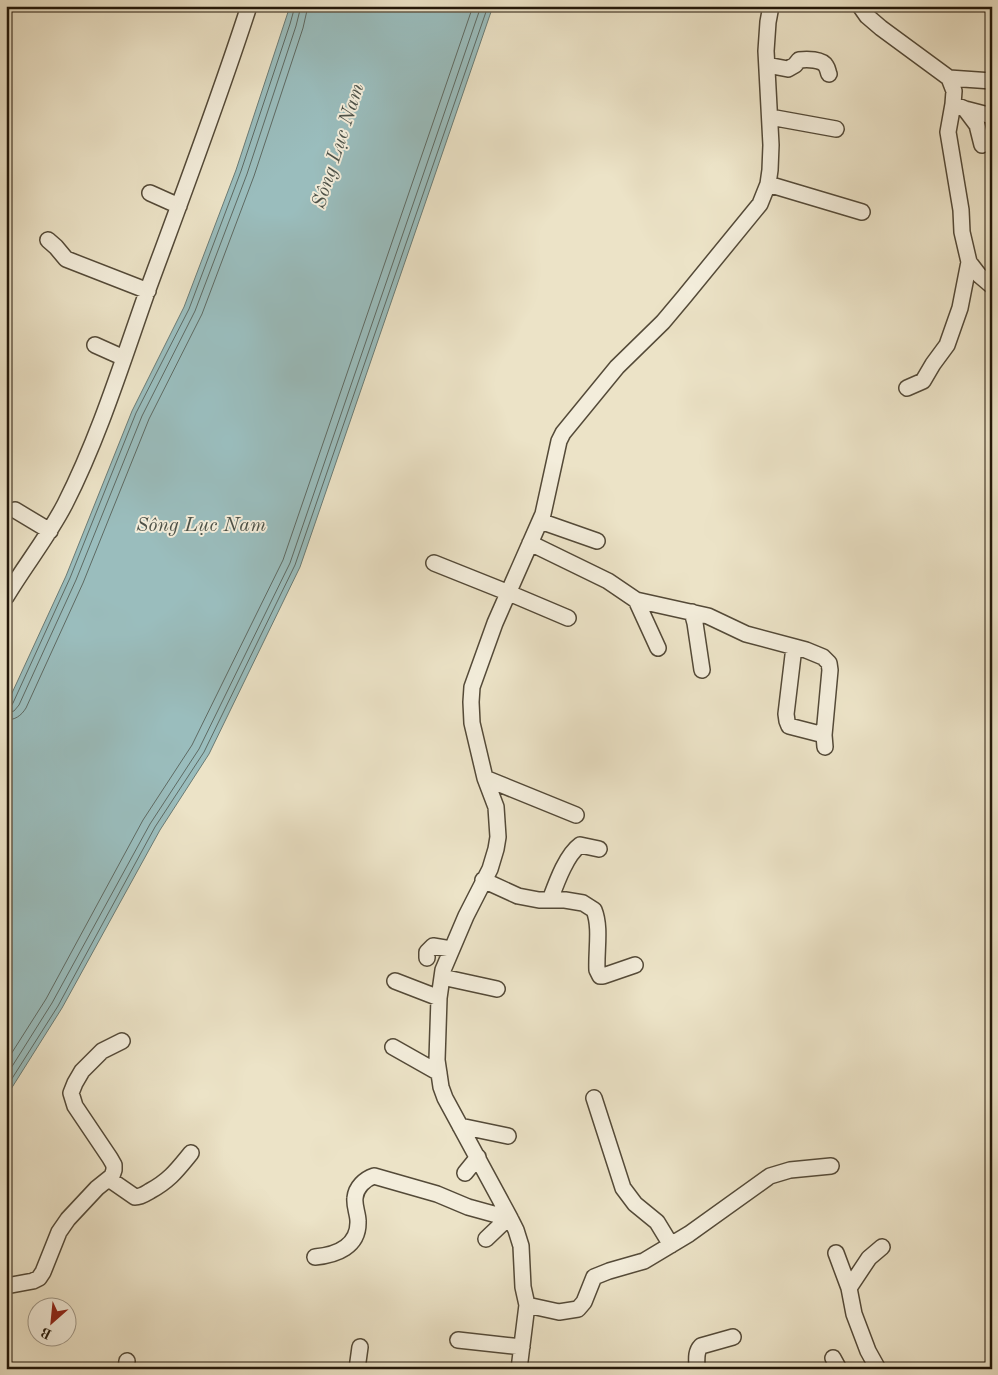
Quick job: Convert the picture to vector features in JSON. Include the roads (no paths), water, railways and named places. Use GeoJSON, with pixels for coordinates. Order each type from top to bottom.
{"type":"FeatureCollection","features":[{"type":"Feature","properties":{"kind":"street"},"geometry":{"type":"LineString","coordinates":[[6,597],[50,531],[81,470],[124,358],[228,71],[249,6]]}},
{"type":"Feature","properties":{"kind":"street"},"geometry":{"type":"LineString","coordinates":[[519,1369],[527,1305],[523,1287],[521,1246],[516,1230],[443,1093],[437,1060],[439,998],[443,970],[483,880],[490,869],[498,837],[496,807],[485,778],[472,723],[472,687],[495,623],[543,514],[559,441],[563,433],[617,367],[684,297],[760,204],[768,184],[771,145],[766,51],[771,6]]}},
{"type":"Feature","properties":{"kind":"street"},"geometry":{"type":"LineString","coordinates":[[860,6],[867,16],[881,28],[950,78],[992,81]]}},
{"type":"Feature","properties":{"kind":"street"},"geometry":{"type":"LineString","coordinates":[[767,65],[788,69],[799,60],[812,60],[822,62],[829,74]]}},
{"type":"Feature","properties":{"kind":"street"},"geometry":{"type":"LineString","coordinates":[[950,78],[959,106],[977,125],[982,145]]}},
{"type":"Feature","properties":{"kind":"street"},"geometry":{"type":"LineString","coordinates":[[959,106],[992,116]]}},
{"type":"Feature","properties":{"kind":"street"},"geometry":{"type":"LineString","coordinates":[[907,388],[923,382],[946,344],[960,308],[969,262],[962,232],[948,132],[959,106]]}},
{"type":"Feature","properties":{"kind":"street"},"geometry":{"type":"LineString","coordinates":[[770,117],[836,129]]}},
{"type":"Feature","properties":{"kind":"street"},"geometry":{"type":"LineString","coordinates":[[768,184],[862,212]]}},
{"type":"Feature","properties":{"kind":"street"},"geometry":{"type":"LineString","coordinates":[[150,194],[178,206]]}},
{"type":"Feature","properties":{"kind":"street"},"geometry":{"type":"LineString","coordinates":[[48,240],[66,259],[148,291]]}},
{"type":"Feature","properties":{"kind":"street"},"geometry":{"type":"LineString","coordinates":[[969,262],[979,275],[992,286]]}},
{"type":"Feature","properties":{"kind":"street"},"geometry":{"type":"LineString","coordinates":[[95,345],[124,358]]}},
{"type":"Feature","properties":{"kind":"street"},"geometry":{"type":"LineString","coordinates":[[15,510],[50,531]]}},
{"type":"Feature","properties":{"kind":"street"},"geometry":{"type":"LineString","coordinates":[[540,521],[597,541]]}},
{"type":"Feature","properties":{"kind":"street"},"geometry":{"type":"LineString","coordinates":[[530,543],[608,581],[636,600],[708,616],[746,634],[794,647],[824,657],[829,663],[830,670],[824,741],[789,726],[787,720],[786,714],[794,647]]}},
{"type":"Feature","properties":{"kind":"street"},"geometry":{"type":"LineString","coordinates":[[434,563],[568,618]]}},
{"type":"Feature","properties":{"kind":"street"},"geometry":{"type":"LineString","coordinates":[[636,600],[658,648]]}},
{"type":"Feature","properties":{"kind":"street"},"geometry":{"type":"LineString","coordinates":[[692,612],[702,670]]}},
{"type":"Feature","properties":{"kind":"street"},"geometry":{"type":"LineString","coordinates":[[485,778],[576,815]]}},
{"type":"Feature","properties":{"kind":"street"},"geometry":{"type":"LineString","coordinates":[[550,900],[574,850],[580,845],[599,849]]}},
{"type":"Feature","properties":{"kind":"street"},"geometry":{"type":"LineString","coordinates":[[483,880],[518,896],[539,900],[565,900],[583,904],[594,910],[597,928],[597,970],[600,976],[635,965]]}},
{"type":"Feature","properties":{"kind":"street"},"geometry":{"type":"LineString","coordinates":[[426,958],[427,952],[433,946],[451,949]]}},
{"type":"Feature","properties":{"kind":"street"},"geometry":{"type":"LineString","coordinates":[[442,977],[497,989]]}},
{"type":"Feature","properties":{"kind":"street"},"geometry":{"type":"LineString","coordinates":[[396,981],[439,998]]}},
{"type":"Feature","properties":{"kind":"street"},"geometry":{"type":"LineString","coordinates":[[6,1286],[33,1281],[39,1278],[59,1232],[68,1218],[97,1188],[109,1179],[114,1170],[114,1165],[91,1127],[75,1106],[71,1093],[74,1083],[82,1070],[102,1050],[122,1041]]}},
{"type":"Feature","properties":{"kind":"street"},"geometry":{"type":"LineString","coordinates":[[392,1047],[439,1073]]}},
{"type":"Feature","properties":{"kind":"street"},"geometry":{"type":"LineString","coordinates":[[594,1098],[623,1188],[635,1204],[657,1222],[671,1245]]}},
{"type":"Feature","properties":{"kind":"street"},"geometry":{"type":"LineString","coordinates":[[460,1126],[508,1136]]}},
{"type":"Feature","properties":{"kind":"street"},"geometry":{"type":"LineString","coordinates":[[109,1179],[135,1197],[140,1197],[163,1184],[176,1172],[191,1152]]}},
{"type":"Feature","properties":{"kind":"street"},"geometry":{"type":"LineString","coordinates":[[465,1173],[478,1157]]}},
{"type":"Feature","properties":{"kind":"street"},"geometry":{"type":"LineString","coordinates":[[527,1305],[559,1312],[578,1309],[584,1302],[594,1277],[644,1261],[689,1234],[770,1176],[790,1170],[831,1166]]}},
{"type":"Feature","properties":{"kind":"street"},"geometry":{"type":"LineString","coordinates":[[314,1257],[336,1252],[350,1244],[355,1238],[358,1229],[354,1199],[356,1190],[368,1178],[374,1176],[437,1194],[468,1207],[509,1218]]}},
{"type":"Feature","properties":{"kind":"street"},"geometry":{"type":"LineString","coordinates":[[486,1239],[509,1218]]}},
{"type":"Feature","properties":{"kind":"street"},"geometry":{"type":"LineString","coordinates":[[849,1288],[869,1258],[882,1247]]}},
{"type":"Feature","properties":{"kind":"street"},"geometry":{"type":"LineString","coordinates":[[836,1253],[849,1288],[854,1314],[868,1352],[878,1369]]}},
{"type":"Feature","properties":{"kind":"street"},"geometry":{"type":"LineString","coordinates":[[697,1369],[698,1349],[701,1346],[733,1337]]}},
{"type":"Feature","properties":{"kind":"street"},"geometry":{"type":"LineString","coordinates":[[458,1340],[522,1347]]}},
{"type":"Feature","properties":{"kind":"street"},"geometry":{"type":"LineString","coordinates":[[357,1369],[360,1347]]}},
{"type":"Feature","properties":{"kind":"water","name":"Sông Lục Nam"},"geometry":{"type":"Polygon","coordinates":[[[290,6],[493,6],[300,567],[209,754],[160,830],[62,1008],[6,1097],[6,706],[66,576],[132,411],[184,307],[236,170],[290,6]]]}}]}
